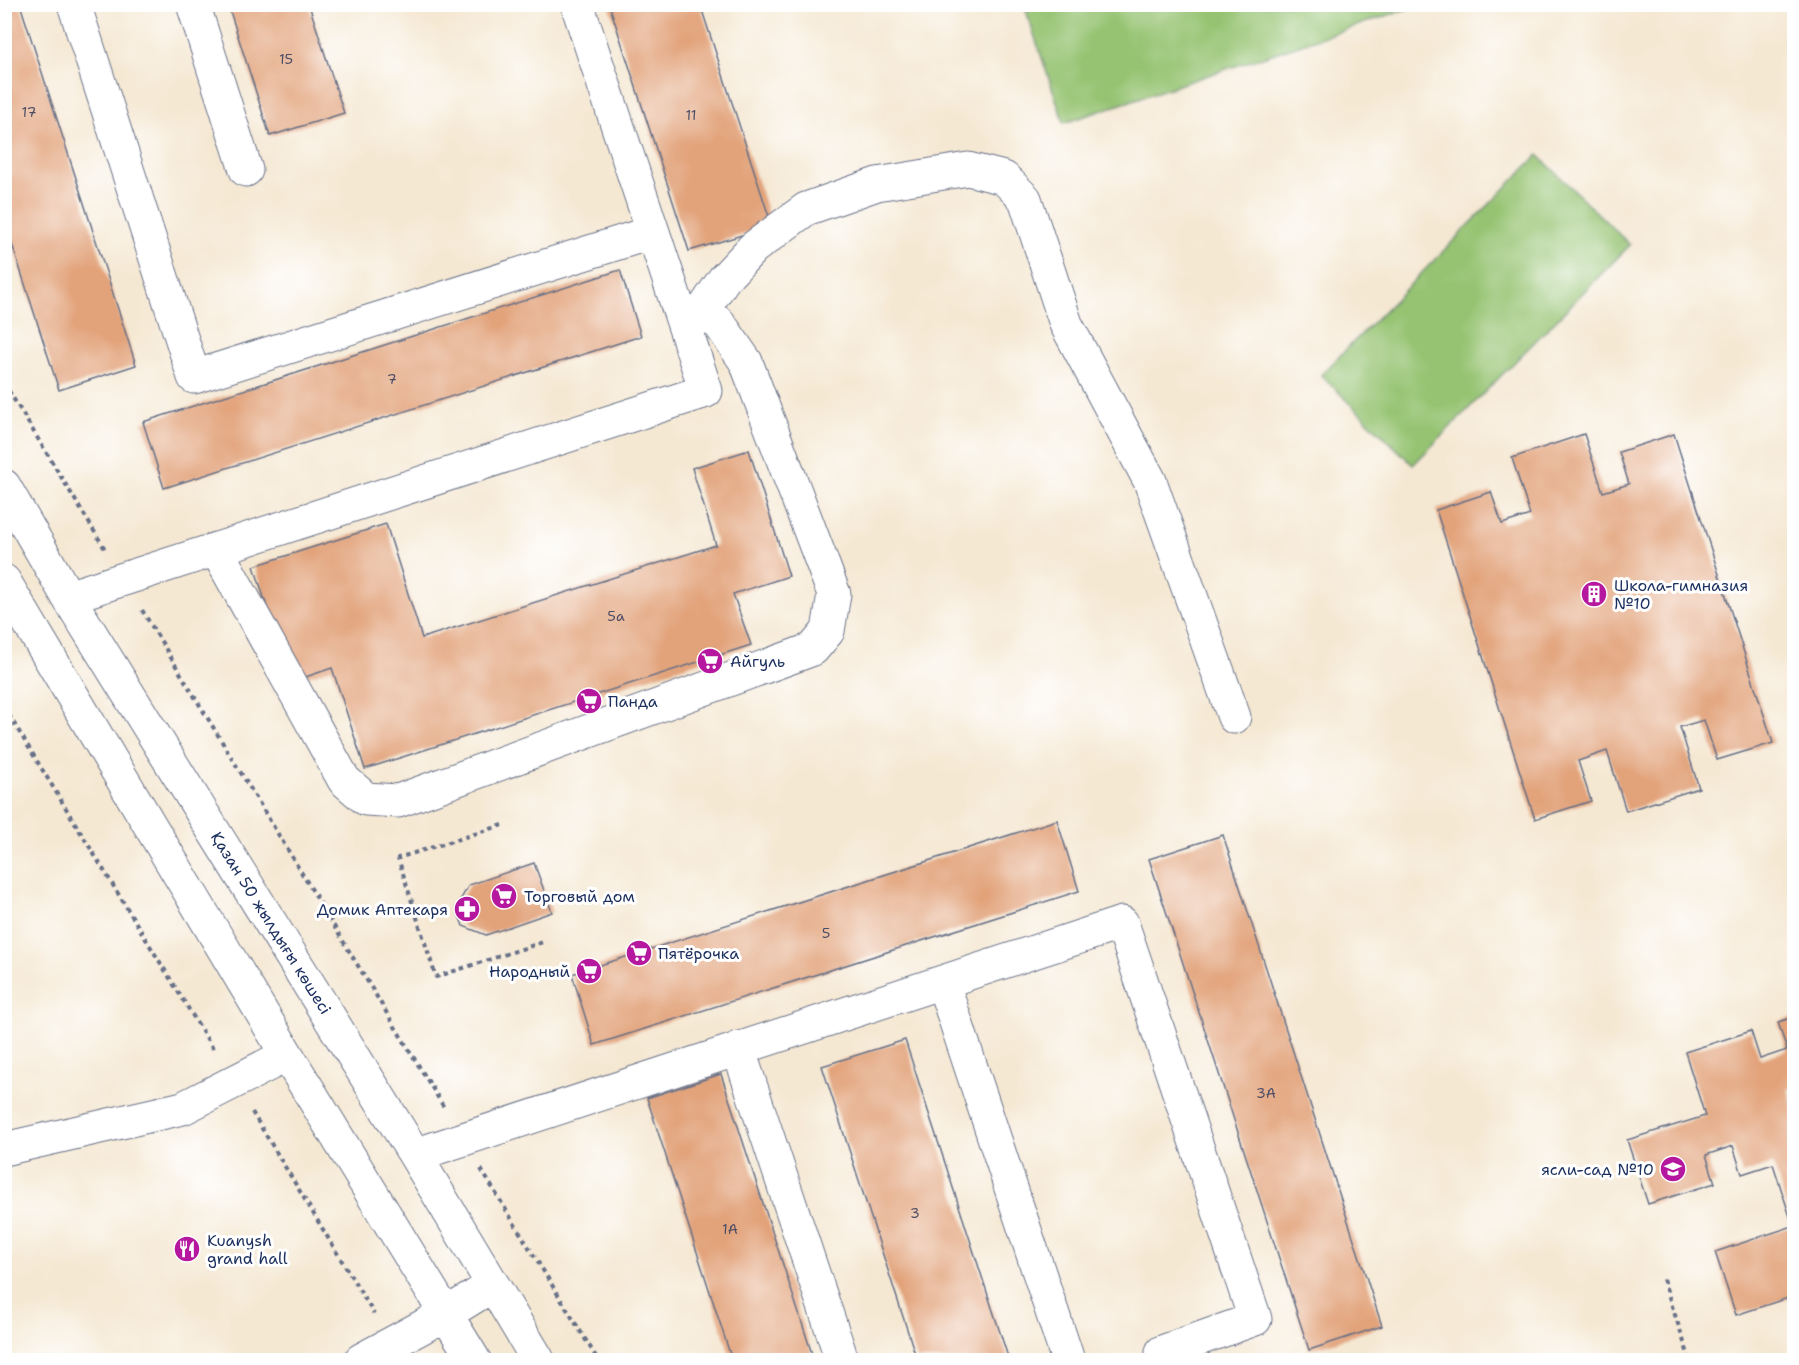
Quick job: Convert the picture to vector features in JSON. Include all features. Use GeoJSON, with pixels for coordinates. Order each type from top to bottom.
{"type":"FeatureCollection","features":[{"type":"Feature","properties":{"kind":"street"},"geometry":{"type":"LineString","coordinates":[[74,4],[194,377],[653,232]]}},
{"type":"Feature","properties":{"kind":"street"},"geometry":{"type":"LineString","coordinates":[[193,4],[246,170]]}},
{"type":"Feature","properties":{"kind":"street"},"geometry":{"type":"LineString","coordinates":[[68,597],[706,391],[690,313],[653,232],[577,4]]}},
{"type":"Feature","properties":{"kind":"street"},"geometry":{"type":"LineString","coordinates":[[690,313],[753,248],[806,209],[878,184],[968,169],[1004,178],[1025,199],[1066,324],[1150,481],[1234,717]]}},
{"type":"Feature","properties":{"kind":"street"},"geometry":{"type":"LineString","coordinates":[[216,549],[344,780],[366,799],[398,801],[813,649],[828,630],[834,594],[746,362],[719,323],[690,313]]}},
{"type":"Feature","properties":{"kind":"street","name":"Қазан 50 жылдығы көшесі"},"geometry":{"type":"LineString","coordinates":[[4,486],[68,597],[415,1155],[538,1360]]}},
{"type":"Feature","properties":{"kind":"street"},"geometry":{"type":"LineString","coordinates":[[4,581],[287,1055],[474,1360]]}},
{"type":"Feature","properties":{"kind":"street"},"geometry":{"type":"LineString","coordinates":[[415,1155],[1122,923],[1255,1318],[1162,1352]]}},
{"type":"Feature","properties":{"kind":"street"},"geometry":{"type":"LineString","coordinates":[[943,983],[1068,1360]]}},
{"type":"Feature","properties":{"kind":"street"},"geometry":{"type":"LineString","coordinates":[[738,1048],[842,1360]]}},
{"type":"Feature","properties":{"kind":"street"},"geometry":{"type":"LineString","coordinates":[[4,1149],[183,1108],[287,1055]]}},
{"type":"Feature","properties":{"kind":"street"},"geometry":{"type":"LineString","coordinates":[[361,1360],[446,1314],[493,1285]]}},
{"type":"Feature","properties":{"kind":"path"},"geometry":{"type":"LineString","coordinates":[[4,383],[598,1360]]}},
{"type":"Feature","properties":{"kind":"path"},"geometry":{"type":"LineString","coordinates":[[4,707],[392,1343]]}},
{"type":"Feature","properties":{"kind":"path"},"geometry":{"type":"LineString","coordinates":[[503,825],[398,858],[436,976],[546,941]]}},
{"type":"Feature","properties":{"kind":"path"},"geometry":{"type":"LineString","coordinates":[[1663,1279],[1690,1360]]}},
{"type":"Feature","properties":{"kind":"green space"},"geometry":{"type":"Polygon","coordinates":[[[1024,4],[1419,5],[1064,123],[1024,4]]]}},
{"type":"Feature","properties":{"kind":"green space"},"geometry":{"type":"Polygon","coordinates":[[[1538,155],[1630,245],[1413,465],[1321,375],[1538,155]]]}},
{"type":"Feature","properties":{"kind":"building"},"geometry":{"type":"Polygon","coordinates":[[[4,4],[20,4],[136,365],[59,390],[4,219],[4,4]]]}},
{"type":"Feature","properties":{"kind":"building"},"geometry":{"type":"Polygon","coordinates":[[[609,4],[700,4],[772,226],[689,251],[609,4]]]}},
{"type":"Feature","properties":{"kind":"building"},"geometry":{"type":"Polygon","coordinates":[[[228,5],[309,5],[344,113],[270,136],[228,5]]]}},
{"type":"Feature","properties":{"kind":"building"},"geometry":{"type":"Polygon","coordinates":[[[620,270],[641,336],[164,488],[143,422],[620,270]]]}},
{"type":"Feature","properties":{"kind":"building","name":"Школа-гимназия №10"},"geometry":{"type":"Polygon","coordinates":[[[1584,434],[1603,492],[1629,484],[1619,452],[1674,434],[1773,743],[1717,760],[1704,720],[1680,727],[1699,788],[1626,811],[1607,751],[1578,761],[1591,801],[1535,819],[1436,510],[1491,492],[1502,524],[1530,515],[1512,458],[1584,434]]]}},
{"type":"Feature","properties":{"kind":"building"},"geometry":{"type":"Polygon","coordinates":[[[749,450],[789,576],[733,594],[751,645],[365,769],[332,668],[291,682],[254,566],[386,524],[422,638],[716,545],[692,468],[749,450]]]}},
{"type":"Feature","properties":{"kind":"building"},"geometry":{"type":"Polygon","coordinates":[[[1057,820],[1079,891],[594,1045],[572,974],[1057,820]]]}},
{"type":"Feature","properties":{"kind":"building"},"geometry":{"type":"Polygon","coordinates":[[[1223,835],[1382,1326],[1309,1350],[1149,859],[1223,835]]]}},
{"type":"Feature","properties":{"kind":"building","name":"Торговый дом"},"geometry":{"type":"Polygon","coordinates":[[[534,863],[552,912],[486,935],[463,926],[456,907],[469,885],[534,863]]]}},
{"type":"Feature","properties":{"kind":"building","name":"ясли-сад №10"},"geometry":{"type":"Polygon","coordinates":[[[1794,1017],[1794,1087],[1788,1089],[1794,1110],[1794,1296],[1736,1315],[1715,1252],[1793,1226],[1773,1164],[1742,1174],[1733,1146],[1706,1155],[1715,1183],[1648,1204],[1627,1140],[1705,1116],[1685,1052],[1751,1031],[1760,1059],[1787,1050],[1778,1022],[1794,1017]]]}},
{"type":"Feature","properties":{"kind":"building"},"geometry":{"type":"Polygon","coordinates":[[[905,1040],[1009,1360],[917,1360],[822,1066],[905,1040]]]}},
{"type":"Feature","properties":{"kind":"building"},"geometry":{"type":"Polygon","coordinates":[[[721,1074],[814,1360],[732,1360],[647,1098],[721,1074]]]}},
{"type":"Feature","properties":{"kind":"place","name":"Школа-гимназия №10"},"geometry":{"type":"Point","coordinates":[1594,594]}},
{"type":"Feature","properties":{"kind":"place","name":"Айгуль"},"geometry":{"type":"Point","coordinates":[710,661]}},
{"type":"Feature","properties":{"kind":"place","name":"Панда"},"geometry":{"type":"Point","coordinates":[589,701]}},
{"type":"Feature","properties":{"kind":"place","name":"Торговый дом"},"geometry":{"type":"Point","coordinates":[504,896]}},
{"type":"Feature","properties":{"kind":"place","name":"Домик Аптекаря"},"geometry":{"type":"Point","coordinates":[467,909]}},
{"type":"Feature","properties":{"kind":"place","name":"Пятёрочка"},"geometry":{"type":"Point","coordinates":[639,953]}},
{"type":"Feature","properties":{"kind":"place","name":"Народный"},"geometry":{"type":"Point","coordinates":[589,971]}},
{"type":"Feature","properties":{"kind":"place","name":"ясли-сад №10"},"geometry":{"type":"Point","coordinates":[1673,1169]}},
{"type":"Feature","properties":{"kind":"place","name":"Kuanysh grand hall"},"geometry":{"type":"Point","coordinates":[187,1249]}}]}
